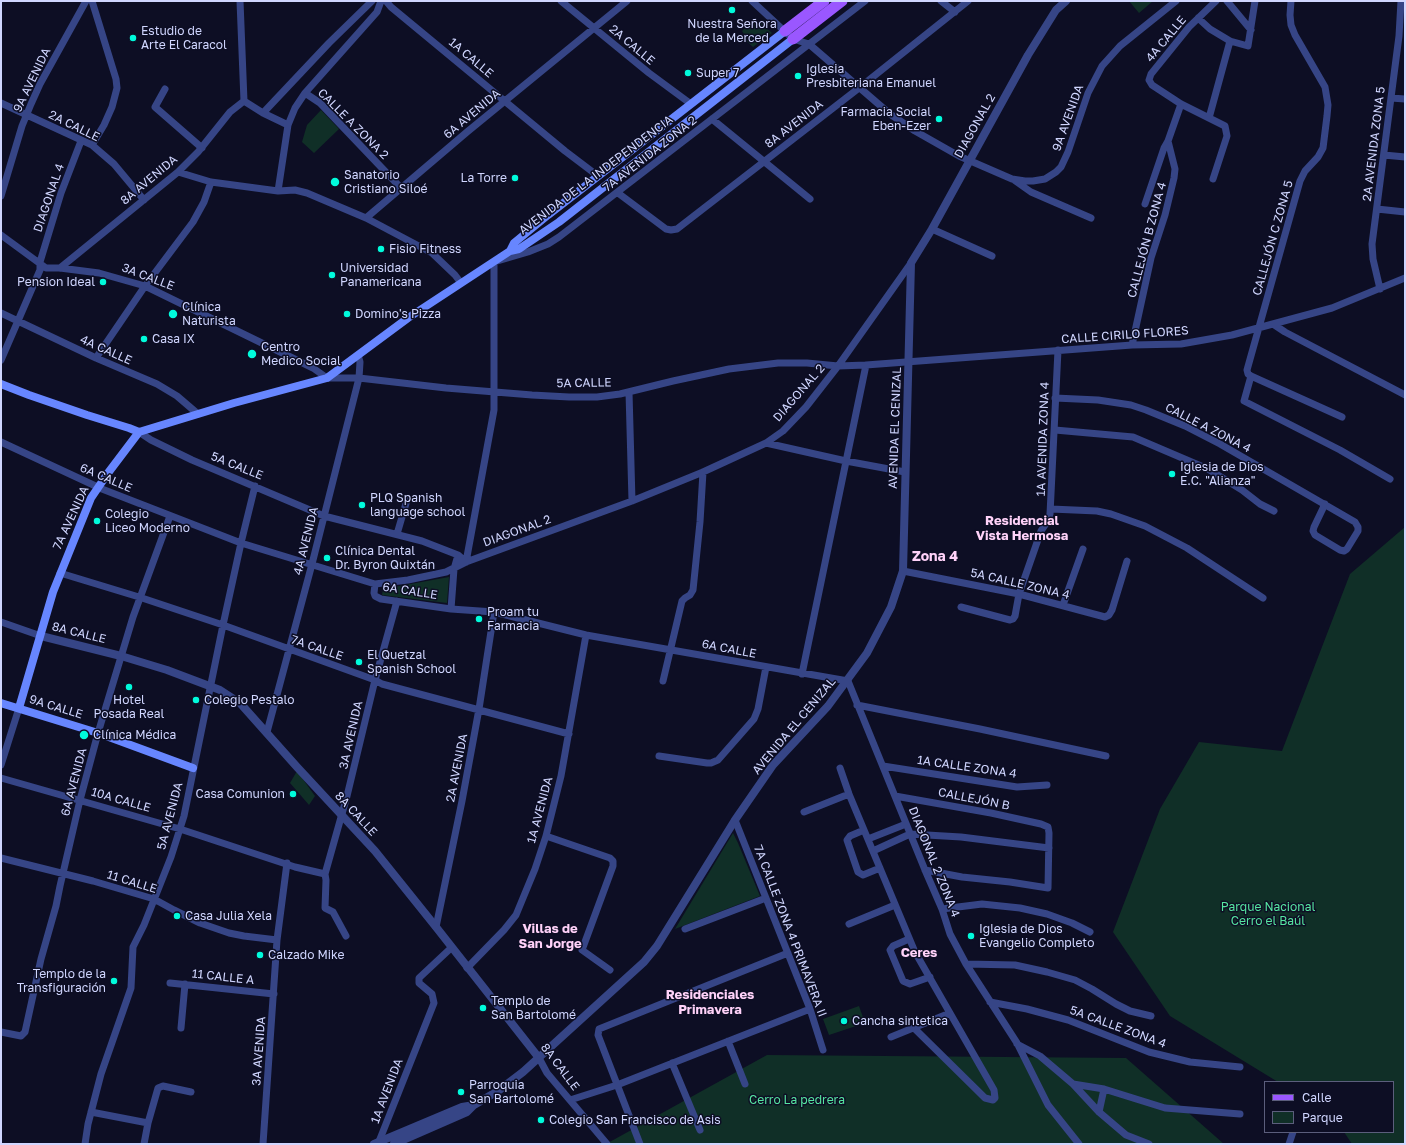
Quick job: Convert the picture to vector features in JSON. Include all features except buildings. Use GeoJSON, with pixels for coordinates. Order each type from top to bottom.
{"type":"FeatureCollection","features":[{"type":"Feature","properties":{"kind":"main road","name":"AVENIDA DE LA INDEPENDENCIA"},"geometry":{"type":"LineString","coordinates":[[510,251],[514,243],[598,176],[824,1]]}},
{"type":"Feature","properties":{"kind":"main road","name":"AVENIDA DE LA INDEPENDENCIA"},"geometry":{"type":"LineString","coordinates":[[510,251],[519,249],[559,222],[842,1]]}},
{"type":"Feature","properties":{"kind":"main road"},"geometry":{"type":"LineString","coordinates":[[139,432],[327,378],[403,321],[510,251]]}},
{"type":"Feature","properties":{"kind":"main road","name":"5A CALLE"},"geometry":{"type":"LineString","coordinates":[[1,384],[139,432]]}},
{"type":"Feature","properties":{"kind":"main road","name":"7A AVENIDA"},"geometry":{"type":"LineString","coordinates":[[19,708],[60,573],[91,498],[139,432]]}},
{"type":"Feature","properties":{"kind":"main road","name":"9A CALLE"},"geometry":{"type":"LineString","coordinates":[[1,703],[98,733],[193,768]]}},
{"type":"Feature","properties":{"kind":"street","name":"9A AVENIDA"},"geometry":{"type":"LineString","coordinates":[[1,196],[26,115],[40,84],[86,1]]}},
{"type":"Feature","properties":{"kind":"street"},"geometry":{"type":"LineString","coordinates":[[92,1],[116,79],[117,88],[112,108],[92,145]]}},
{"type":"Feature","properties":{"kind":"street"},"geometry":{"type":"LineString","coordinates":[[240,1],[244,101],[263,113],[288,125]]}},
{"type":"Feature","properties":{"kind":"street"},"geometry":{"type":"LineString","coordinates":[[263,113],[372,1]]}},
{"type":"Feature","properties":{"kind":"street"},"geometry":{"type":"LineString","coordinates":[[278,191],[288,125],[295,108],[305,93],[377,12],[381,1]]}},
{"type":"Feature","properties":{"kind":"street","name":"1A CALLE"},"geometry":{"type":"LineString","coordinates":[[386,1],[505,101],[598,176]]}},
{"type":"Feature","properties":{"kind":"street","name":"2A CALLE"},"geometry":{"type":"LineString","coordinates":[[561,1],[660,82],[691,104]]}},
{"type":"Feature","properties":{"kind":"street","name":"6A AVENIDA"},"geometry":{"type":"LineString","coordinates":[[366,218],[627,1]]}},
{"type":"Feature","properties":{"kind":"street","name":"9A AVENIDA"},"geometry":{"type":"LineString","coordinates":[[752,1],[794,39],[809,44],[890,114],[915,131],[942,148],[970,161],[1012,179],[1033,182],[1045,179],[1061,167],[1068,152],[1088,93],[1102,66],[1120,46],[1176,1]]}},
{"type":"Feature","properties":{"kind":"street"},"geometry":{"type":"LineString","coordinates":[[809,44],[865,1]]}},
{"type":"Feature","properties":{"kind":"street"},"geometry":{"type":"LineString","coordinates":[[941,1],[955,12]]}},
{"type":"Feature","properties":{"kind":"street","name":"8A AVENIDA"},"geometry":{"type":"LineString","coordinates":[[618,193],[669,230],[674,230],[859,88],[968,1]]}},
{"type":"Feature","properties":{"kind":"street"},"geometry":{"type":"LineString","coordinates":[[1056,10],[1059,1]]}},
{"type":"Feature","properties":{"kind":"street","name":"DIAGONAL 2"},"geometry":{"type":"LineString","coordinates":[[375,584],[408,580],[454,569],[466,562],[632,501],[703,472],[766,443],[783,431],[795,419],[838,366],[911,263],[932,229],[1028,55],[1056,10],[1066,1]]}},
{"type":"Feature","properties":{"kind":"street","name":"4A CALLE"},"geometry":{"type":"LineString","coordinates":[[1213,178],[1227,132],[1225,126],[1182,104],[1150,83],[1149,77],[1189,27],[1216,1]]}},
{"type":"Feature","properties":{"kind":"street"},"geometry":{"type":"LineString","coordinates":[[1227,1],[1251,30]]}},
{"type":"Feature","properties":{"kind":"street","name":"4A CALLE"},"geometry":{"type":"LineString","coordinates":[[1198,18],[1210,29],[1230,41],[1248,46],[1255,1]]}},
{"type":"Feature","properties":{"kind":"street","name":"CALLEJÓN C ZONA 5"},"geometry":{"type":"LineString","coordinates":[[1291,1],[1290,15],[1294,35],[1321,80],[1327,97],[1328,111],[1323,148],[1318,157],[1305,171],[1300,181],[1247,365],[1249,374],[1244,401],[1340,450],[1390,479]]}},
{"type":"Feature","properties":{"kind":"street","name":"2A AVENIDA ZONA 5"},"geometry":{"type":"LineString","coordinates":[[1380,289],[1376,278],[1372,252],[1391,98],[1402,36],[1401,1]]}},
{"type":"Feature","properties":{"kind":"street"},"geometry":{"type":"LineString","coordinates":[[1209,118],[1230,41]]}},
{"type":"Feature","properties":{"kind":"street","name":"7A AVENIDA ZONA 2"},"geometry":{"type":"LineString","coordinates":[[494,262],[528,252],[548,244],[560,237],[809,44]]}},
{"type":"Feature","properties":{"kind":"street"},"geometry":{"type":"LineString","coordinates":[[165,89],[155,108],[202,148]]}},
{"type":"Feature","properties":{"kind":"street","name":"CALLE A ZONA 2"},"geometry":{"type":"LineString","coordinates":[[305,93],[320,103],[401,188]]}},
{"type":"Feature","properties":{"kind":"street"},"geometry":{"type":"LineString","coordinates":[[1391,98],[1405,99]]}},
{"type":"Feature","properties":{"kind":"street","name":"8A AVENIDA"},"geometry":{"type":"LineString","coordinates":[[60,268],[178,172],[202,148],[230,112],[244,101]]}},
{"type":"Feature","properties":{"kind":"street","name":"2A CALLE"},"geometry":{"type":"LineString","coordinates":[[1,103],[92,145],[114,164],[144,200]]}},
{"type":"Feature","properties":{"kind":"street"},"geometry":{"type":"LineString","coordinates":[[1145,204],[1164,148],[1182,104]]}},
{"type":"Feature","properties":{"kind":"street"},"geometry":{"type":"LineString","coordinates":[[712,119],[810,199]]}},
{"type":"Feature","properties":{"kind":"street","name":"DIAGONAL 4"},"geometry":{"type":"LineString","coordinates":[[40,262],[61,193],[81,141]]}},
{"type":"Feature","properties":{"kind":"street","name":"CALLEJÓN B ZONA 4"},"geometry":{"type":"LineString","coordinates":[[1132,345],[1151,258],[1165,215],[1174,178],[1175,169],[1168,141]]}},
{"type":"Feature","properties":{"kind":"street"},"geometry":{"type":"LineString","coordinates":[[1384,155],[1405,157]]}},
{"type":"Feature","properties":{"kind":"street"},"geometry":{"type":"LineString","coordinates":[[178,172],[211,182],[278,191],[295,190],[307,193],[366,218],[432,252],[461,283]]}},
{"type":"Feature","properties":{"kind":"street"},"geometry":{"type":"LineString","coordinates":[[1012,179],[1031,192],[1091,218]]}},
{"type":"Feature","properties":{"kind":"street"},"geometry":{"type":"LineString","coordinates":[[96,358],[145,286],[193,222],[204,202],[211,182]]}},
{"type":"Feature","properties":{"kind":"street"},"geometry":{"type":"LineString","coordinates":[[1377,209],[1405,212]]}},
{"type":"Feature","properties":{"kind":"street"},"geometry":{"type":"LineString","coordinates":[[932,229],[992,256]]}},
{"type":"Feature","properties":{"kind":"street","name":"3A CALLE"},"geometry":{"type":"LineString","coordinates":[[1,235],[40,262],[46,268],[99,272],[145,286],[313,368],[327,378]]}},
{"type":"Feature","properties":{"kind":"street"},"geometry":{"type":"LineString","coordinates":[[1,360],[40,270],[40,262]]}},
{"type":"Feature","properties":{"kind":"street"},"geometry":{"type":"LineString","coordinates":[[466,562],[494,410],[494,262]]}},
{"type":"Feature","properties":{"kind":"street","name":"AVENIDA EL CENIZAL"},"geometry":{"type":"LineString","coordinates":[[394,1144],[468,1112],[474,1105],[512,1082],[651,954],[665,935],[735,820],[773,765],[828,706],[848,681],[867,653],[891,607],[904,571],[905,472],[911,263]]}},
{"type":"Feature","properties":{"kind":"street","name":"CALLE CIRILO FLORES"},"geometry":{"type":"LineString","coordinates":[[838,366],[908,363],[915,361],[1132,345],[1181,344],[1232,335],[1332,308],[1405,278]]}},
{"type":"Feature","properties":{"kind":"street","name":"4A CALLE"},"geometry":{"type":"LineString","coordinates":[[1,313],[168,390],[189,405],[198,414]]}},
{"type":"Feature","properties":{"kind":"street"},"geometry":{"type":"LineString","coordinates":[[1273,324],[1285,332],[1405,395]]}},
{"type":"Feature","properties":{"kind":"street","name":"1A AVENIDA ZONA 4"},"geometry":{"type":"LineString","coordinates":[[961,607],[1011,620],[1015,616],[1019,594],[1040,531],[1050,518],[1058,350]]}},
{"type":"Feature","properties":{"kind":"street","name":"4A AVENIDA"},"geometry":{"type":"LineString","coordinates":[[267,732],[312,564],[359,378],[360,362],[358,355]]}},
{"type":"Feature","properties":{"kind":"street","name":"5A CALLE"},"geometry":{"type":"LineString","coordinates":[[327,378],[359,378],[494,392],[569,397],[603,396],[629,392],[688,378],[751,366],[778,363],[807,363],[838,366]]}},
{"type":"Feature","properties":{"kind":"street"},"geometry":{"type":"LineString","coordinates":[[802,674],[866,365]]}},
{"type":"Feature","properties":{"kind":"street"},"geometry":{"type":"LineString","coordinates":[[1249,374],[1342,417]]}},
{"type":"Feature","properties":{"kind":"street"},"geometry":{"type":"LineString","coordinates":[[629,392],[632,501]]}},
{"type":"Feature","properties":{"kind":"street","name":"CALLE A ZONA 4"},"geometry":{"type":"LineString","coordinates":[[1055,398],[1116,402],[1146,410],[1185,426],[1220,444],[1325,504],[1355,522],[1358,527],[1358,531],[1347,549],[1344,551],[1315,535],[1314,527],[1325,504]]}},
{"type":"Feature","properties":{"kind":"street"},"geometry":{"type":"LineString","coordinates":[[1055,430],[1133,437],[1208,469],[1242,490],[1260,504],[1274,510]]}},
{"type":"Feature","properties":{"kind":"street","name":"5A CALLE"},"geometry":{"type":"LineString","coordinates":[[139,432],[151,440],[192,460],[324,516],[422,541],[458,555],[466,562]]}},
{"type":"Feature","properties":{"kind":"street","name":"6A CALLE"},"geometry":{"type":"LineString","coordinates":[[1,442],[98,487],[241,543],[375,584],[374,593],[377,598],[451,609],[494,612],[586,635],[848,681]]}},
{"type":"Feature","properties":{"kind":"street"},"geometry":{"type":"LineString","coordinates":[[766,443],[846,461],[905,472]]}},
{"type":"Feature","properties":{"kind":"street"},"geometry":{"type":"LineString","coordinates":[[663,681],[682,601],[690,595],[692,590],[700,522],[703,472]]}},
{"type":"Feature","properties":{"kind":"street","name":"5A AVENIDA"},"geometry":{"type":"LineString","coordinates":[[85,1144],[101,1074],[131,988],[133,947],[144,925],[171,857],[184,816],[222,625],[255,486]]}},
{"type":"Feature","properties":{"kind":"street"},"geometry":{"type":"LineString","coordinates":[[397,534],[406,500]]}},
{"type":"Feature","properties":{"kind":"street"},"geometry":{"type":"LineString","coordinates":[[1051,509],[1111,514],[1145,526],[1187,548],[1263,598]]}},
{"type":"Feature","properties":{"kind":"street","name":"6A AVENIDA"},"geometry":{"type":"LineString","coordinates":[[1,1032],[22,1036],[25,1032],[44,944],[56,906],[62,874],[98,733],[139,597],[170,516]]}},
{"type":"Feature","properties":{"kind":"street"},"geometry":{"type":"LineString","coordinates":[[1063,606],[1083,549]]}},
{"type":"Feature","properties":{"kind":"street"},"geometry":{"type":"LineString","coordinates":[[451,609],[454,569],[458,555]]}},
{"type":"Feature","properties":{"kind":"street","name":"5A CALLE ZONA 4"},"geometry":{"type":"LineString","coordinates":[[904,571],[1019,594],[1108,616],[1112,610],[1127,561]]}},
{"type":"Feature","properties":{"kind":"street","name":"7A CALLE"},"geometry":{"type":"LineString","coordinates":[[60,573],[139,597],[222,625],[375,680],[382,684],[569,734]]}},
{"type":"Feature","properties":{"kind":"street","name":"3A AVENIDA"},"geometry":{"type":"LineString","coordinates":[[346,936],[333,912],[325,908],[325,874],[353,774],[375,680],[397,601]]}},
{"type":"Feature","properties":{"kind":"street","name":"2A AVENIDA"},"geometry":{"type":"LineString","coordinates":[[436,927],[479,709],[494,612]]}},
{"type":"Feature","properties":{"kind":"street","name":"8A CALLE"},"geometry":{"type":"LineString","coordinates":[[1,622],[41,636],[120,656],[167,670],[220,690],[240,703],[375,852],[436,927],[548,1073],[607,1144]]}},
{"type":"Feature","properties":{"kind":"street","name":"1A AVENIDA"},"geometry":{"type":"LineString","coordinates":[[467,968],[504,930],[516,915],[535,870],[546,836],[559,784],[586,635]]}},
{"type":"Feature","properties":{"kind":"street"},"geometry":{"type":"LineString","coordinates":[[659,756],[707,763],[718,760],[754,719],[758,709],[766,667]]}},
{"type":"Feature","properties":{"kind":"street","name":"DIAGONAL 2 ZONA 4"},"geometry":{"type":"LineString","coordinates":[[848,681],[942,909],[950,934],[966,964],[1016,1043],[1048,1105],[1079,1144]]}},
{"type":"Feature","properties":{"kind":"street"},"geometry":{"type":"LineString","coordinates":[[857,705],[972,727],[1106,756]]}},
{"type":"Feature","properties":{"kind":"street","name":"7A AVENIDA"},"geometry":{"type":"LineString","coordinates":[[1,765],[19,708]]}},
{"type":"Feature","properties":{"kind":"street","name":"1A CALLE ZONA 4"},"geometry":{"type":"LineString","coordinates":[[883,766],[1017,786],[1047,785]]}},
{"type":"Feature","properties":{"kind":"street"},"geometry":{"type":"LineString","coordinates":[[840,768],[849,794],[909,939],[994,1090],[995,1098],[993,1100],[985,1098],[914,1028]]}},
{"type":"Feature","properties":{"kind":"street","name":"10A CALLE"},"geometry":{"type":"LineString","coordinates":[[1,778],[180,829],[314,872],[325,874]]}},
{"type":"Feature","properties":{"kind":"street"},"geometry":{"type":"LineString","coordinates":[[804,812],[849,794]]}},
{"type":"Feature","properties":{"kind":"street","name":"CALLEJÓN B"},"geometry":{"type":"LineString","coordinates":[[895,796],[991,813],[1041,824],[1048,827],[1049,848]]}},
{"type":"Feature","properties":{"kind":"street","name":"7A CALLE ZONA 4 PRIMAVERA II"},"geometry":{"type":"LineString","coordinates":[[735,820],[810,1009],[823,1050]]}},
{"type":"Feature","properties":{"kind":"street"},"geometry":{"type":"LineString","coordinates":[[868,839],[906,824]]}},
{"type":"Feature","properties":{"kind":"street"},"geometry":{"type":"LineString","coordinates":[[864,830],[850,836],[846,840],[858,872],[863,875],[880,868]]}},
{"type":"Feature","properties":{"kind":"street"},"geometry":{"type":"LineString","coordinates":[[873,851],[910,834],[961,837],[1049,848],[1048,888],[962,877],[925,870]]}},
{"type":"Feature","properties":{"kind":"street"},"geometry":{"type":"LineString","coordinates":[[546,836],[610,858],[613,861],[613,866],[582,950],[610,970]]}},
{"type":"Feature","properties":{"kind":"street","name":"11 CALLE"},"geometry":{"type":"LineString","coordinates":[[1,858],[154,898],[180,913],[216,929],[244,936],[277,940]]}},
{"type":"Feature","properties":{"kind":"street","name":"3A AVENIDA"},"geometry":{"type":"LineString","coordinates":[[263,1144],[277,940],[286,863]]}},
{"type":"Feature","properties":{"kind":"street"},"geometry":{"type":"LineString","coordinates":[[685,929],[766,898]]}},
{"type":"Feature","properties":{"kind":"street"},"geometry":{"type":"LineString","coordinates":[[942,909],[982,904],[1020,908],[1047,914],[1072,923],[1090,932]]}},
{"type":"Feature","properties":{"kind":"street"},"geometry":{"type":"LineString","coordinates":[[849,924],[895,905]]}},
{"type":"Feature","properties":{"kind":"street"},"geometry":{"type":"LineString","coordinates":[[909,939],[893,946],[890,950],[904,981],[910,984],[930,977]]}},
{"type":"Feature","properties":{"kind":"street","name":"1A AVENIDA"},"geometry":{"type":"LineString","coordinates":[[377,1143],[434,1003],[432,994],[419,983],[419,978],[451,948]]}},
{"type":"Feature","properties":{"kind":"street"},"geometry":{"type":"LineString","coordinates":[[640,1144],[598,1035],[598,1031],[602,1027],[788,953]]}},
{"type":"Feature","properties":{"kind":"street"},"geometry":{"type":"LineString","coordinates":[[966,964],[1015,965],[1047,972],[1075,980],[1092,988],[1116,1004],[1130,1011],[1151,1016]]}},
{"type":"Feature","properties":{"kind":"street","name":"11 CALLE A"},"geometry":{"type":"LineString","coordinates":[[170,983],[274,994]]}},
{"type":"Feature","properties":{"kind":"street"},"geometry":{"type":"LineString","coordinates":[[181,1028],[185,984]]}},
{"type":"Feature","properties":{"kind":"street","name":"5A CALLE ZONA 4"},"geometry":{"type":"LineString","coordinates":[[990,1002],[1027,1008],[1068,1020],[1149,1052],[1190,1062],[1240,1067]]}},
{"type":"Feature","properties":{"kind":"street"},"geometry":{"type":"LineString","coordinates":[[570,1100],[617,1085],[810,1009]]}},
{"type":"Feature","properties":{"kind":"street"},"geometry":{"type":"LineString","coordinates":[[891,1037],[950,1013]]}},
{"type":"Feature","properties":{"kind":"street"},"geometry":{"type":"LineString","coordinates":[[728,1041],[745,1084]]}},
{"type":"Feature","properties":{"kind":"street"},"geometry":{"type":"LineString","coordinates":[[1016,1043],[1040,1056],[1073,1084],[1099,1112],[1126,1135],[1149,1144]]}},
{"type":"Feature","properties":{"kind":"street"},"geometry":{"type":"LineString","coordinates":[[672,1063],[700,1130]]}},
{"type":"Feature","properties":{"kind":"street"},"geometry":{"type":"LineString","coordinates":[[1073,1084],[1104,1089],[1165,1108],[1240,1114]]}},
{"type":"Feature","properties":{"kind":"street"},"geometry":{"type":"LineString","coordinates":[[144,1144],[148,1123],[159,1087],[163,1086],[192,1092]]}},
{"type":"Feature","properties":{"kind":"street"},"geometry":{"type":"LineString","coordinates":[[1099,1112],[1104,1089]]}},
{"type":"Feature","properties":{"kind":"street","name":"AVENIDA EL CENIZAL"},"geometry":{"type":"LineString","coordinates":[[377,1143],[462,1107],[474,1105]]}},
{"type":"Feature","properties":{"kind":"street"},"geometry":{"type":"LineString","coordinates":[[92,1112],[148,1123]]}},
{"type":"Feature","properties":{"kind":"street"},"geometry":{"type":"LineString","coordinates":[[1290,1144],[1293,1133]]}},
{"type":"Feature","properties":{"kind":"green space"},"geometry":{"type":"Polygon","coordinates":[[[1129,1],[1153,1],[1139,13],[1129,1]]]}},
{"type":"Feature","properties":{"kind":"green space"},"geometry":{"type":"Polygon","coordinates":[[[753,21],[755,24],[759,21],[772,33],[753,47],[741,36],[744,34],[742,31],[753,21]]]}},
{"type":"Feature","properties":{"kind":"green space"},"geometry":{"type":"Polygon","coordinates":[[[321,110],[339,129],[314,153],[302,142],[307,125],[321,110]]]}},
{"type":"Feature","properties":{"kind":"green space","name":"Parque Nacional Cerro el Baúl"},"geometry":{"type":"Polygon","coordinates":[[[1405,527],[1405,1144],[1352,1144],[1345,1133],[1394,1133],[1394,1081],[1276,1081],[1170,1016],[1113,932],[1160,809],[1199,742],[1282,751],[1350,574],[1405,527]]]}},
{"type":"Feature","properties":{"kind":"green space"},"geometry":{"type":"Polygon","coordinates":[[[449,577],[447,603],[382,595],[383,589],[449,577]]]}},
{"type":"Feature","properties":{"kind":"green space"},"geometry":{"type":"Polygon","coordinates":[[[297,771],[315,796],[309,805],[290,783],[297,771]]]}},
{"type":"Feature","properties":{"kind":"green space"},"geometry":{"type":"Polygon","coordinates":[[[733,833],[760,896],[675,929],[733,833]]]}},
{"type":"Feature","properties":{"kind":"green space","name":"Cancha sintetica"},"geometry":{"type":"Polygon","coordinates":[[[859,1006],[865,1023],[829,1035],[823,1019],[859,1006]]]}},
{"type":"Feature","properties":{"kind":"green space","name":"Cerro La pedrera"},"geometry":{"type":"Polygon","coordinates":[[[767,1055],[1126,1058],[1224,1144],[606,1144],[767,1055]]]}},
{"type":"Feature","properties":{"kind":"place","name":"Nuestra Señora de la Merced"},"geometry":{"type":"Point","coordinates":[732,10]}},
{"type":"Feature","properties":{"kind":"place","name":"Estudio de Arte El Caracol"},"geometry":{"type":"Point","coordinates":[133,38]}},
{"type":"Feature","properties":{"kind":"place","name":"Super 7"},"geometry":{"type":"Point","coordinates":[688,73]}},
{"type":"Feature","properties":{"kind":"place","name":"Iglesia Presbiteriana Emanuel"},"geometry":{"type":"Point","coordinates":[798,76]}},
{"type":"Feature","properties":{"kind":"place","name":"Farmacia Social Eben-Ezer"},"geometry":{"type":"Point","coordinates":[939,119]}},
{"type":"Feature","properties":{"kind":"place","name":"La Torre"},"geometry":{"type":"Point","coordinates":[515,178]}},
{"type":"Feature","properties":{"kind":"place","name":"Sanatorio Cristiano Siloé"},"geometry":{"type":"Point","coordinates":[335,182]}},
{"type":"Feature","properties":{"kind":"place","name":"Fisio Fitness"},"geometry":{"type":"Point","coordinates":[381,249]}},
{"type":"Feature","properties":{"kind":"place","name":"Universidad Panamericana"},"geometry":{"type":"Point","coordinates":[332,275]}},
{"type":"Feature","properties":{"kind":"place","name":"Pension Ideal"},"geometry":{"type":"Point","coordinates":[103,282]}},
{"type":"Feature","properties":{"kind":"place","name":"Clínica Naturista"},"geometry":{"type":"Point","coordinates":[173,314]}},
{"type":"Feature","properties":{"kind":"place","name":"Domino's Pizza"},"geometry":{"type":"Point","coordinates":[347,314]}},
{"type":"Feature","properties":{"kind":"place","name":"Casa IX"},"geometry":{"type":"Point","coordinates":[144,339]}},
{"type":"Feature","properties":{"kind":"place","name":"Centro Medico Social"},"geometry":{"type":"Point","coordinates":[252,354]}},
{"type":"Feature","properties":{"kind":"place","name":"Iglesia de Dios E.C. \"Alianza\""},"geometry":{"type":"Point","coordinates":[1172,474]}},
{"type":"Feature","properties":{"kind":"place","name":"PLQ Spanish language school"},"geometry":{"type":"Point","coordinates":[362,505]}},
{"type":"Feature","properties":{"kind":"place","name":"Colegio Liceo Moderno"},"geometry":{"type":"Point","coordinates":[97,521]}},
{"type":"Feature","properties":{"kind":"place","name":"Clínica Dental Dr. Byron Quixtán"},"geometry":{"type":"Point","coordinates":[327,558]}},
{"type":"Feature","properties":{"kind":"place","name":"Proam tu Farmacia"},"geometry":{"type":"Point","coordinates":[479,619]}},
{"type":"Feature","properties":{"kind":"place","name":"El Quetzal Spanish School"},"geometry":{"type":"Point","coordinates":[359,662]}},
{"type":"Feature","properties":{"kind":"place","name":"Hotel Posada Real"},"geometry":{"type":"Point","coordinates":[129,687]}},
{"type":"Feature","properties":{"kind":"place","name":"Colegio Pestalo"},"geometry":{"type":"Point","coordinates":[196,700]}},
{"type":"Feature","properties":{"kind":"place","name":"Clínica Médica"},"geometry":{"type":"Point","coordinates":[84,735]}},
{"type":"Feature","properties":{"kind":"place","name":"Casa Comunion"},"geometry":{"type":"Point","coordinates":[293,794]}},
{"type":"Feature","properties":{"kind":"place","name":"Casa Julia Xela"},"geometry":{"type":"Point","coordinates":[177,916]}},
{"type":"Feature","properties":{"kind":"place","name":"Iglesia de Dios Evangelio Completo"},"geometry":{"type":"Point","coordinates":[971,936]}},
{"type":"Feature","properties":{"kind":"place","name":"Calzado Mike"},"geometry":{"type":"Point","coordinates":[260,955]}},
{"type":"Feature","properties":{"kind":"place","name":"Templo de la Transfiguración"},"geometry":{"type":"Point","coordinates":[114,981]}},
{"type":"Feature","properties":{"kind":"place","name":"Templo de San Bartolomé"},"geometry":{"type":"Point","coordinates":[483,1008]}},
{"type":"Feature","properties":{"kind":"place","name":"Cancha sintetica"},"geometry":{"type":"Point","coordinates":[844,1021]}},
{"type":"Feature","properties":{"kind":"place","name":"Parroquia San Bartolomé"},"geometry":{"type":"Point","coordinates":[461,1092]}},
{"type":"Feature","properties":{"kind":"place","name":"Colegio San Francisco de Asis"},"geometry":{"type":"Point","coordinates":[541,1120]}},
{"type":"Feature","properties":{"kind":"district","name":"Residencial Vista Hermosa"},"geometry":{"type":"Point","coordinates":[1022,528]}},
{"type":"Feature","properties":{"kind":"district","name":"Zona 4"},"geometry":{"type":"Point","coordinates":[935,557]}},
{"type":"Feature","properties":{"kind":"district","name":"Villas de San Jorge"},"geometry":{"type":"Point","coordinates":[550,936]}},
{"type":"Feature","properties":{"kind":"district","name":"Ceres"},"geometry":{"type":"Point","coordinates":[919,953]}},
{"type":"Feature","properties":{"kind":"district","name":"Residenciales Primavera"},"geometry":{"type":"Point","coordinates":[710,1002]}}]}
